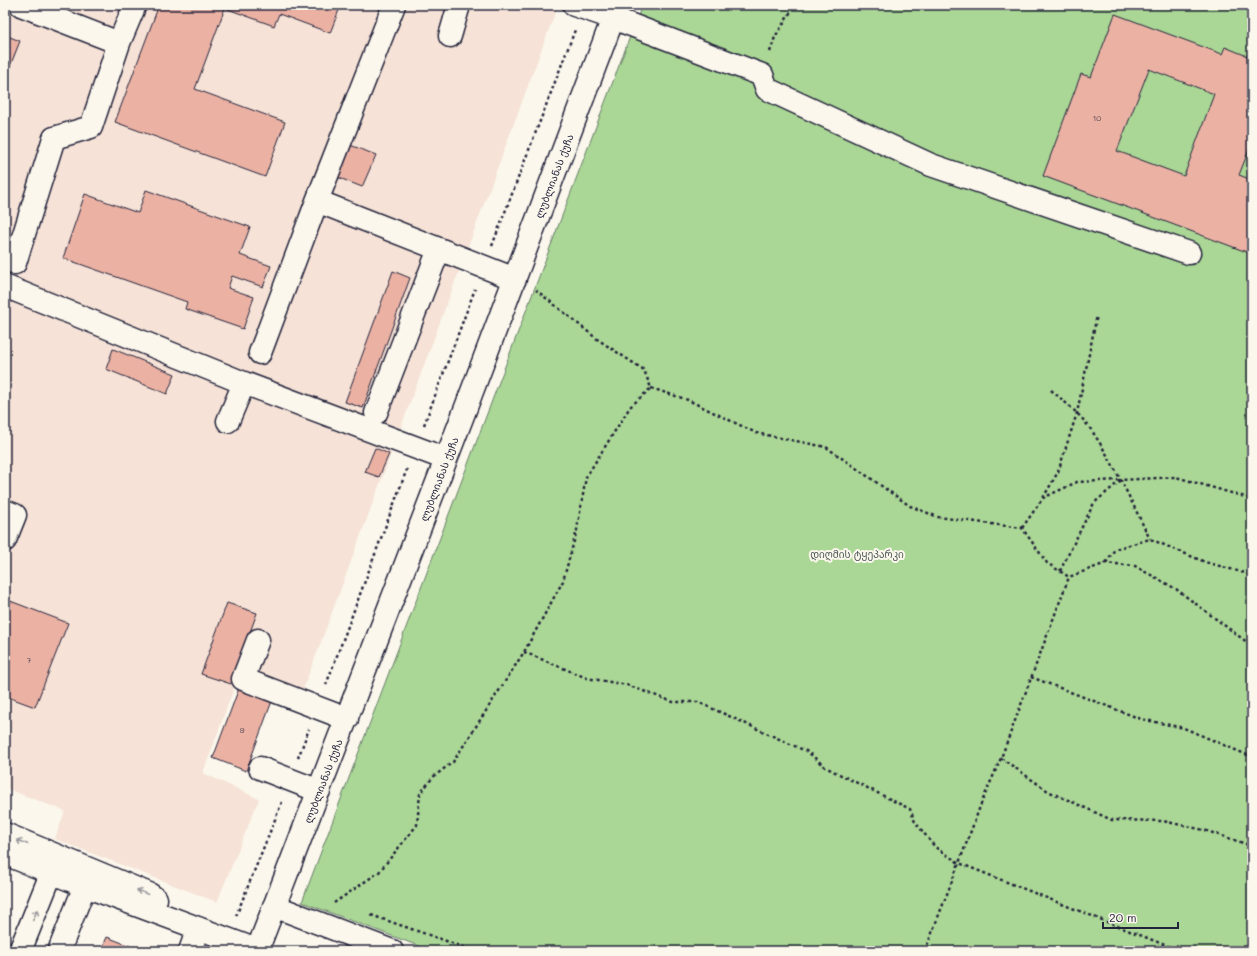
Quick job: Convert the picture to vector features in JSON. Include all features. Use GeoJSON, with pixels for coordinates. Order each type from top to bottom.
{"type":"FeatureCollection","features":[{"type":"Feature","properties":{"kind":"street"},"geometry":{"type":"LineString","coordinates":[[21,5],[119,42]]}},
{"type":"Feature","properties":{"kind":"street"},"geometry":{"type":"LineString","coordinates":[[15,263],[54,138],[91,127],[119,42],[135,5]]}},
{"type":"Feature","properties":{"kind":"street"},"geometry":{"type":"LineString","coordinates":[[260,353],[317,201],[394,5]]}},
{"type":"Feature","properties":{"kind":"street"},"geometry":{"type":"LineString","coordinates":[[450,36],[459,5]]}},
{"type":"Feature","properties":{"kind":"street"},"geometry":{"type":"LineString","coordinates":[[574,5],[615,11],[762,75],[766,89],[931,165],[1189,253]]}},
{"type":"Feature","properties":{"kind":"street","name":"ლუბლიანას ქუჩა"},"geometry":{"type":"LineString","coordinates":[[257,951],[515,279],[615,11]]}},
{"type":"Feature","properties":{"kind":"street"},"geometry":{"type":"LineString","coordinates":[[317,201],[515,279]]}},
{"type":"Feature","properties":{"kind":"street"},"geometry":{"type":"LineString","coordinates":[[376,413],[439,249]]}},
{"type":"Feature","properties":{"kind":"street"},"geometry":{"type":"LineString","coordinates":[[5,291],[7,288],[244,383],[446,459]]}},
{"type":"Feature","properties":{"kind":"street"},"geometry":{"type":"LineString","coordinates":[[228,421],[244,383]]}},
{"type":"Feature","properties":{"kind":"street"},"geometry":{"type":"LineString","coordinates":[[5,511],[15,515],[5,540]]}},
{"type":"Feature","properties":{"kind":"street"},"geometry":{"type":"LineString","coordinates":[[258,640],[243,679],[347,719]]}},
{"type":"Feature","properties":{"kind":"street"},"geometry":{"type":"LineString","coordinates":[[260,768],[319,791]]}},
{"type":"Feature","properties":{"kind":"street"},"geometry":{"type":"LineString","coordinates":[[5,834],[55,864],[198,928],[257,951]]}},
{"type":"Feature","properties":{"kind":"street"},"geometry":{"type":"LineString","coordinates":[[5,854],[55,864]]}},
{"type":"Feature","properties":{"kind":"street"},"geometry":{"type":"LineString","coordinates":[[20,951],[55,864]]}},
{"type":"Feature","properties":{"kind":"street"},"geometry":{"type":"LineString","coordinates":[[59,951],[88,878]]}},
{"type":"Feature","properties":{"kind":"street"},"geometry":{"type":"LineString","coordinates":[[274,906],[392,951]]}},
{"type":"Feature","properties":{"kind":"street"},"geometry":{"type":"LineString","coordinates":[[190,951],[198,928]]}},
{"type":"Feature","properties":{"kind":"path"},"geometry":{"type":"LineString","coordinates":[[762,75],[775,37],[795,5]]}},
{"type":"Feature","properties":{"kind":"path"},"geometry":{"type":"LineString","coordinates":[[515,279],[532,287],[597,338],[644,370],[651,388]]}},
{"type":"Feature","properties":{"kind":"path"},"geometry":{"type":"LineString","coordinates":[[1022,528],[1043,498],[1058,472],[1077,413],[1097,315]]}},
{"type":"Feature","properties":{"kind":"path"},"geometry":{"type":"LineString","coordinates":[[651,388],[688,400],[756,433],[826,447],[910,506],[938,517],[1022,528],[1047,563],[1069,577]]}},
{"type":"Feature","properties":{"kind":"path"},"geometry":{"type":"LineString","coordinates":[[334,903],[379,872],[417,824],[420,794],[433,777],[453,762],[524,652],[563,581],[577,530],[586,477],[630,407],[651,388]]}},
{"type":"Feature","properties":{"kind":"path"},"geometry":{"type":"LineString","coordinates":[[1051,390],[1077,413],[1092,431],[1121,480],[1150,539]]}},
{"type":"Feature","properties":{"kind":"path"},"geometry":{"type":"LineString","coordinates":[[1043,498],[1077,482],[1176,477],[1252,499]]}},
{"type":"Feature","properties":{"kind":"path"},"geometry":{"type":"LineString","coordinates":[[1060,571],[1094,503],[1121,480]]}},
{"type":"Feature","properties":{"kind":"path"},"geometry":{"type":"LineString","coordinates":[[1106,563],[1115,548],[1150,539],[1205,562],[1252,574]]}},
{"type":"Feature","properties":{"kind":"path"},"geometry":{"type":"LineString","coordinates":[[924,951],[981,804],[1001,758],[1069,577],[1106,563],[1135,566],[1176,589],[1252,646]]}},
{"type":"Feature","properties":{"kind":"path"},"geometry":{"type":"LineString","coordinates":[[524,652],[587,678],[627,685],[673,702],[698,702],[808,752],[825,767],[910,809],[915,822],[935,847],[959,863],[1180,951]]}},
{"type":"Feature","properties":{"kind":"path"},"geometry":{"type":"LineString","coordinates":[[1031,677],[1142,719],[1184,728],[1252,757]]}},
{"type":"Feature","properties":{"kind":"path"},"geometry":{"type":"LineString","coordinates":[[1001,758],[1048,791],[1112,820],[1163,821],[1204,830],[1252,846]]}},
{"type":"Feature","properties":{"kind":"shaded area"},"geometry":{"type":"Polygon","coordinates":[[[5,5],[558,5],[295,710],[235,685],[203,773],[259,799],[217,902],[55,839],[65,811],[5,788],[5,5]]]}},
{"type":"Feature","properties":{"kind":"green space","name":"დიღმის ტყეპარკი"},"geometry":{"type":"Polygon","coordinates":[[[642,5],[1252,5],[1252,951],[432,951],[302,902],[642,5]]]}},
{"type":"Feature","properties":{"kind":"building"},"geometry":{"type":"Polygon","coordinates":[[[159,5],[341,5],[330,33],[279,14],[274,26],[225,8],[195,89],[285,122],[265,177],[115,122],[159,5]]]}},
{"type":"Feature","properties":{"kind":"building"},"geometry":{"type":"Polygon","coordinates":[[[1115,14],[1222,54],[1225,47],[1252,58],[1252,142],[1239,175],[1252,180],[1252,254],[1043,176],[1081,74],[1091,77],[1115,14]],[[1149,69],[1117,151],[1184,176],[1214,94],[1149,69]]]}},
{"type":"Feature","properties":{"kind":"building"},"geometry":{"type":"Polygon","coordinates":[[[5,35],[20,41],[5,79],[5,35]]]}},
{"type":"Feature","properties":{"kind":"building"},"geometry":{"type":"Polygon","coordinates":[[[350,145],[376,155],[362,187],[337,177],[350,145]]]}},
{"type":"Feature","properties":{"kind":"building"},"geometry":{"type":"Polygon","coordinates":[[[146,190],[250,227],[240,255],[271,266],[263,287],[232,276],[228,288],[254,297],[243,329],[185,309],[187,302],[63,258],[85,194],[138,213],[146,190]]]}},
{"type":"Feature","properties":{"kind":"building"},"geometry":{"type":"Polygon","coordinates":[[[393,271],[410,278],[363,408],[345,402],[393,271]]]}},
{"type":"Feature","properties":{"kind":"building"},"geometry":{"type":"Polygon","coordinates":[[[113,349],[175,374],[167,394],[106,369],[113,349]]]}},
{"type":"Feature","properties":{"kind":"building"},"geometry":{"type":"Polygon","coordinates":[[[375,448],[389,454],[379,477],[365,472],[375,448]]]}},
{"type":"Feature","properties":{"kind":"building"},"geometry":{"type":"Polygon","coordinates":[[[5,599],[68,623],[35,707],[5,696],[5,599]]]}},
{"type":"Feature","properties":{"kind":"building"},"geometry":{"type":"Polygon","coordinates":[[[227,603],[257,613],[231,684],[201,674],[227,603]]]}},
{"type":"Feature","properties":{"kind":"building"},"geometry":{"type":"Polygon","coordinates":[[[239,688],[272,701],[246,771],[213,758],[239,688]]]}},
{"type":"Feature","properties":{"kind":"building"},"geometry":{"type":"Polygon","coordinates":[[[107,937],[143,951],[101,951],[107,937]]]}},
{"type":"Feature","properties":{"kind":"building"},"geometry":{"type":"Polygon","coordinates":[[[308,947],[317,951],[307,951],[308,947]]]}}]}
